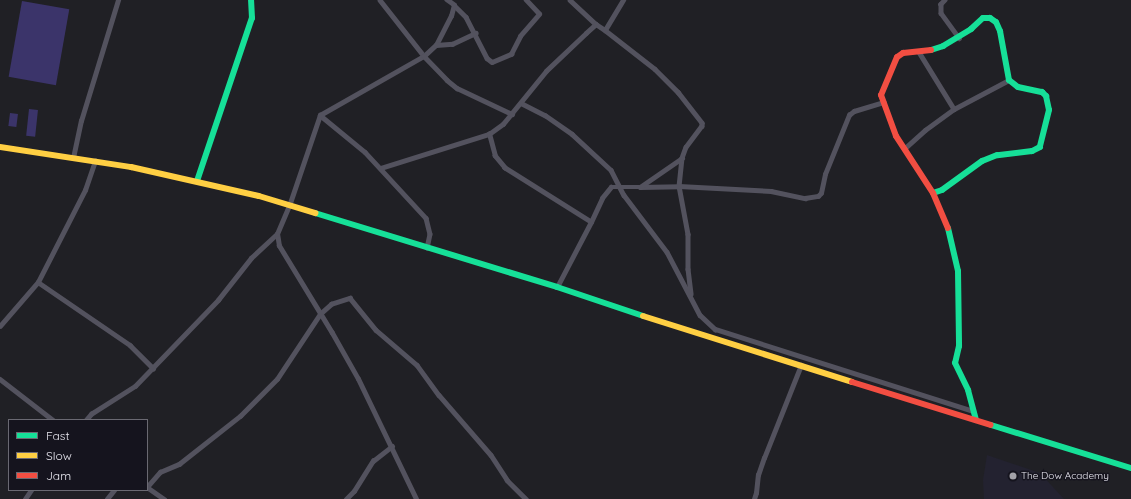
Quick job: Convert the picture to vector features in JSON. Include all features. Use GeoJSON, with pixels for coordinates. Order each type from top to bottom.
{"type":"FeatureCollection","features":[{"type":"Feature","properties":{"kind":"main road"},"geometry":{"type":"LineString","coordinates":[[197,181],[250,24],[253,13],[251,0]]}},
{"type":"Feature","properties":{"kind":"main road"},"geometry":{"type":"LineString","coordinates":[[933,193],[942,190],[982,161],[997,155],[1032,151],[1040,147],[1049,110],[1046,96],[1042,92],[1018,87],[1009,80],[1000,31],[996,22],[990,18],[983,18],[959,38],[943,46],[919,52],[903,53],[897,57],[881,95],[896,136],[933,193],[945,218],[955,251],[958,271],[960,333],[955,364],[968,390],[976,420]]}},
{"type":"Feature","properties":{"kind":"main road"},"geometry":{"type":"LineString","coordinates":[[0,147],[95,161],[197,181],[289,206],[557,287],[699,334],[1131,468]]}},
{"type":"Feature","properties":{"kind":"street"},"geometry":{"type":"LineString","coordinates":[[73,158],[81,121],[118,0]]}},
{"type":"Feature","properties":{"kind":"street"},"geometry":{"type":"LineString","coordinates":[[380,0],[424,56],[457,88],[512,114]]}},
{"type":"Feature","properties":{"kind":"street"},"geometry":{"type":"LineString","coordinates":[[447,0],[464,13],[476,33],[489,61],[495,62],[506,57],[514,49],[520,36],[539,14],[526,0]]}},
{"type":"Feature","properties":{"kind":"street"},"geometry":{"type":"LineString","coordinates":[[570,0],[596,24],[655,69],[678,92],[702,123],[702,126],[689,141],[682,158],[679,186],[688,234],[688,270],[691,295]]}},
{"type":"Feature","properties":{"kind":"street"},"geometry":{"type":"LineString","coordinates":[[605,30],[623,0]]}},
{"type":"Feature","properties":{"kind":"street"},"geometry":{"type":"LineString","coordinates":[[945,0],[941,4],[941,12],[959,38]]}},
{"type":"Feature","properties":{"kind":"street"},"geometry":{"type":"LineString","coordinates":[[87,419],[92,414],[135,386],[218,300],[251,258],[277,234],[289,206],[320,115],[424,56],[436,45],[454,5]]}},
{"type":"Feature","properties":{"kind":"street"},"geometry":{"type":"LineString","coordinates":[[381,168],[489,134],[503,124],[546,71],[596,24]]}},
{"type":"Feature","properties":{"kind":"street"},"geometry":{"type":"LineString","coordinates":[[436,45],[452,44],[476,33]]}},
{"type":"Feature","properties":{"kind":"street"},"geometry":{"type":"LineString","coordinates":[[919,52],[954,109]]}},
{"type":"Feature","properties":{"kind":"street"},"geometry":{"type":"LineString","coordinates":[[904,149],[925,130],[954,109],[1009,80]]}},
{"type":"Feature","properties":{"kind":"street"},"geometry":{"type":"LineString","coordinates":[[557,287],[606,191],[611,187],[619,185],[640,187],[679,186],[771,191],[805,198],[818,196],[821,193],[825,174],[849,115],[854,111],[884,102]]}},
{"type":"Feature","properties":{"kind":"street"},"geometry":{"type":"LineString","coordinates":[[521,103],[546,115],[572,134],[611,170],[624,195],[667,252],[700,314],[715,329],[974,411]]}},
{"type":"Feature","properties":{"kind":"street"},"geometry":{"type":"LineString","coordinates":[[320,115],[356,143],[381,168],[426,218],[430,234],[427,248]]}},
{"type":"Feature","properties":{"kind":"street"},"geometry":{"type":"LineString","coordinates":[[489,134],[496,156],[505,168],[591,222]]}},
{"type":"Feature","properties":{"kind":"street"},"geometry":{"type":"LineString","coordinates":[[640,187],[682,158]]}},
{"type":"Feature","properties":{"kind":"street"},"geometry":{"type":"LineString","coordinates":[[0,326],[38,282],[82,196],[95,161]]}},
{"type":"Feature","properties":{"kind":"street"},"geometry":{"type":"LineString","coordinates":[[277,234],[279,246],[358,379],[392,446],[416,499]]}},
{"type":"Feature","properties":{"kind":"street"},"geometry":{"type":"LineString","coordinates":[[38,282],[130,345],[153,368]]}},
{"type":"Feature","properties":{"kind":"street"},"geometry":{"type":"LineString","coordinates":[[148,486],[160,472],[179,464],[256,402],[277,379],[320,314],[330,304],[350,298],[376,330],[418,365],[439,395],[490,455],[507,480],[526,499]]}},
{"type":"Feature","properties":{"kind":"street"},"geometry":{"type":"LineString","coordinates":[[754,499],[758,475],[801,365]]}},
{"type":"Feature","properties":{"kind":"street"},"geometry":{"type":"LineString","coordinates":[[1,381],[53,419]]}},
{"type":"Feature","properties":{"kind":"street"},"geometry":{"type":"LineString","coordinates":[[346,499],[354,491],[373,461],[392,446]]}},
{"type":"Feature","properties":{"kind":"street"},"geometry":{"type":"LineString","coordinates":[[148,488],[164,499]]}},
{"type":"Feature","properties":{"kind":"street"},"geometry":{"type":"LineString","coordinates":[[107,499],[113,491]]}},
{"type":"Feature","properties":{"kind":"shaded area"},"geometry":{"type":"Polygon","coordinates":[[[22,1],[69,9],[56,85],[9,77],[22,1]]]}},
{"type":"Feature","properties":{"kind":"shaded area"},"geometry":{"type":"Polygon","coordinates":[[[29,109],[38,110],[35,137],[26,136],[29,109]]]}},
{"type":"Feature","properties":{"kind":"shaded area"},"geometry":{"type":"Polygon","coordinates":[[[10,113],[18,114],[16,127],[8,126],[10,113]]]}},
{"type":"Feature","properties":{"kind":"shaded area","name":"The Dow Academy"},"geometry":{"type":"Polygon","coordinates":[[[987,455],[1040,473],[1064,499],[984,499],[983,480],[987,455]]]}},
{"type":"Feature","properties":{"kind":"traffic: fast"},"geometry":{"type":"LineString","coordinates":[[197,181],[252,18],[251,0]]}},
{"type":"Feature","properties":{"kind":"traffic: fast"},"geometry":{"type":"LineString","coordinates":[[931,50],[943,46],[971,29],[983,18],[990,18],[996,22],[1000,31],[1009,80],[1018,87],[1042,92],[1046,96],[1049,110],[1040,147],[1032,151],[997,155],[982,161],[942,190],[933,193]]}},
{"type":"Feature","properties":{"kind":"traffic: fast"},"geometry":{"type":"LineString","coordinates":[[315,213],[557,287],[643,316]]}},
{"type":"Feature","properties":{"kind":"traffic: fast"},"geometry":{"type":"LineString","coordinates":[[948,228],[958,271],[959,346],[955,363],[968,390],[976,420]]}},
{"type":"Feature","properties":{"kind":"traffic: fast"},"geometry":{"type":"LineString","coordinates":[[991,425],[1131,468]]}},
{"type":"Feature","properties":{"kind":"traffic: slow"},"geometry":{"type":"LineString","coordinates":[[0,147],[131,167],[259,196],[315,213]]}},
{"type":"Feature","properties":{"kind":"traffic: slow"},"geometry":{"type":"LineString","coordinates":[[643,316],[852,382]]}},
{"type":"Feature","properties":{"kind":"traffic: jam"},"geometry":{"type":"LineString","coordinates":[[931,50],[903,53],[897,57],[881,95],[896,136],[933,193],[948,228]]}},
{"type":"Feature","properties":{"kind":"traffic: jam"},"geometry":{"type":"LineString","coordinates":[[852,382],[991,425]]}},
{"type":"Feature","properties":{"kind":"place","name":"The Dow Academy"},"geometry":{"type":"Point","coordinates":[1013,476]}}]}
